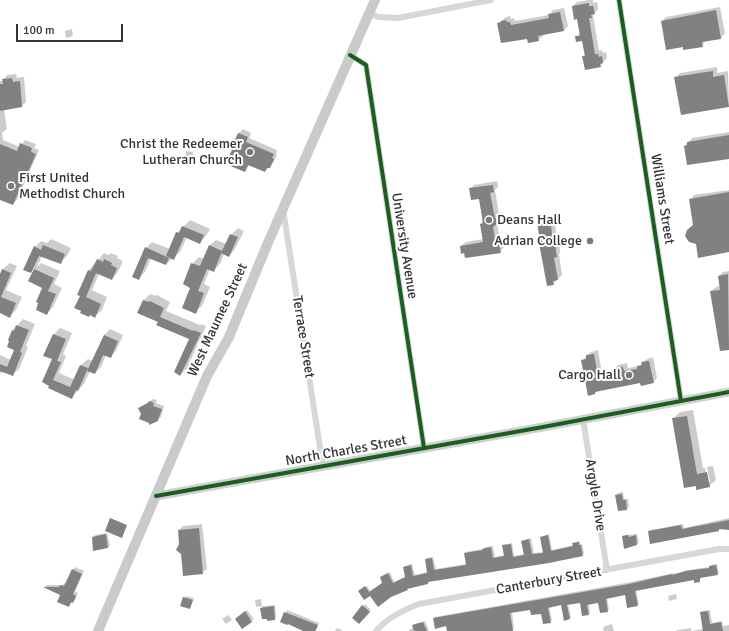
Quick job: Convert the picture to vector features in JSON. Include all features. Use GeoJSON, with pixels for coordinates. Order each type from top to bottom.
{"type":"FeatureCollection","features":[{"type":"Feature","properties":{"kind":"main road","name":"West Maumee Street"},"geometry":{"type":"LineString","coordinates":[[98,631],[207,376],[229,337],[283,208],[375,0]]}},
{"type":"Feature","properties":{"kind":"street"},"geometry":{"type":"LineString","coordinates":[[369,13],[378,17],[398,18],[491,0]]}},
{"type":"Feature","properties":{"kind":"street","name":"Williams Street"},"geometry":{"type":"LineString","coordinates":[[619,0],[681,401]]}},
{"type":"Feature","properties":{"kind":"street","name":"University Avenue"},"geometry":{"type":"LineString","coordinates":[[350,55],[366,65],[424,448]]}},
{"type":"Feature","properties":{"kind":"street","name":"Terrace Street"},"geometry":{"type":"LineString","coordinates":[[283,208],[323,467]]}},
{"type":"Feature","properties":{"kind":"street","name":"North Charles Street"},"geometry":{"type":"LineString","coordinates":[[156,496],[323,467],[729,392]]}},
{"type":"Feature","properties":{"kind":"street","name":"Argyle Drive"},"geometry":{"type":"LineString","coordinates":[[583,419],[607,570]]}},
{"type":"Feature","properties":{"kind":"street","name":"Canterbury Street"},"geometry":{"type":"LineString","coordinates":[[376,631],[388,620],[410,607],[419,604],[719,549],[729,549]]}},
{"type":"Feature","properties":{"kind":"building"},"geometry":{"type":"Polygon","coordinates":[[[589,3],[589,6],[593,6],[595,14],[591,15],[592,18],[589,18],[595,54],[598,54],[599,57],[602,56],[603,63],[600,64],[601,67],[585,70],[582,56],[585,56],[582,41],[576,42],[575,36],[580,36],[577,19],[574,20],[572,6],[589,3]]]}},
{"type":"Feature","properties":{"kind":"building"},"geometry":{"type":"Polygon","coordinates":[[[716,10],[721,39],[702,42],[703,47],[683,50],[683,47],[666,50],[661,21],[716,10]]]}},
{"type":"Feature","properties":{"kind":"building"},"geometry":{"type":"Polygon","coordinates":[[[560,12],[564,31],[538,36],[539,41],[528,43],[527,39],[501,43],[497,23],[506,20],[507,22],[510,22],[511,25],[549,18],[548,14],[560,12]]]}},
{"type":"Feature","properties":{"kind":"building"},"geometry":{"type":"Polygon","coordinates":[[[713,71],[713,77],[724,75],[729,107],[681,115],[674,77],[713,71]]]}},
{"type":"Feature","properties":{"kind":"building"},"geometry":{"type":"Polygon","coordinates":[[[12,78],[13,82],[20,81],[22,107],[0,111],[0,84],[3,84],[2,79],[12,78]]]}},
{"type":"Feature","properties":{"kind":"building","name":"Christ the Redeemer Lutheran Church"},"geometry":{"type":"Polygon","coordinates":[[[238,133],[248,137],[246,142],[274,154],[272,158],[274,159],[270,168],[267,168],[265,172],[248,165],[245,172],[228,165],[229,161],[227,160],[232,150],[226,147],[228,142],[233,144],[238,133]]]}},
{"type":"Feature","properties":{"kind":"building"},"geometry":{"type":"Polygon","coordinates":[[[729,135],[729,159],[687,165],[684,146],[687,145],[687,142],[729,135]]]}},
{"type":"Feature","properties":{"kind":"building","name":"First United Methodist Church"},"geometry":{"type":"Polygon","coordinates":[[[20,143],[32,148],[31,152],[36,154],[13,205],[0,200],[0,144],[17,151],[20,143]]]}},
{"type":"Feature","properties":{"kind":"building","name":"Deans Hall"},"geometry":{"type":"Polygon","coordinates":[[[493,185],[494,192],[490,193],[497,224],[493,227],[496,244],[499,244],[501,253],[465,258],[464,253],[461,254],[460,246],[483,242],[480,224],[483,223],[479,199],[471,200],[469,188],[493,185]]]}},
{"type":"Feature","properties":{"kind":"building"},"geometry":{"type":"Polygon","coordinates":[[[729,192],[729,252],[698,258],[696,244],[689,242],[685,236],[687,230],[693,225],[689,199],[729,192]]]}},
{"type":"Feature","properties":{"kind":"building"},"geometry":{"type":"Polygon","coordinates":[[[544,220],[545,223],[549,222],[550,226],[551,225],[553,244],[555,244],[557,257],[554,258],[558,280],[553,281],[554,285],[547,286],[539,243],[537,221],[544,220]]]}},
{"type":"Feature","properties":{"kind":"building"},"geometry":{"type":"Polygon","coordinates":[[[182,226],[204,235],[200,244],[184,237],[174,260],[166,256],[176,232],[179,233],[182,226]]]}},
{"type":"Feature","properties":{"kind":"building"},"geometry":{"type":"Polygon","coordinates":[[[230,234],[238,237],[229,257],[221,253],[230,234]]]}},
{"type":"Feature","properties":{"kind":"building"},"geometry":{"type":"Polygon","coordinates":[[[43,245],[65,254],[61,264],[39,256],[31,273],[23,270],[34,246],[41,250],[43,245]]]}},
{"type":"Feature","properties":{"kind":"building"},"geometry":{"type":"Polygon","coordinates":[[[209,245],[222,251],[214,272],[207,269],[198,291],[204,293],[196,314],[182,308],[190,288],[183,284],[191,263],[200,266],[209,245]]]}},
{"type":"Feature","properties":{"kind":"building"},"geometry":{"type":"Polygon","coordinates":[[[145,247],[169,258],[166,265],[148,258],[139,280],[132,277],[145,247]]]}},
{"type":"Feature","properties":{"kind":"building"},"geometry":{"type":"Polygon","coordinates":[[[97,259],[103,262],[104,259],[112,263],[111,265],[117,268],[112,280],[91,271],[97,259]]]}},
{"type":"Feature","properties":{"kind":"building"},"geometry":{"type":"Polygon","coordinates":[[[2,269],[11,273],[1,297],[16,303],[10,318],[0,313],[0,274],[2,269]]]}},
{"type":"Feature","properties":{"kind":"building"},"geometry":{"type":"Polygon","coordinates":[[[34,269],[54,278],[48,291],[56,294],[47,315],[36,310],[38,303],[36,302],[42,288],[28,281],[34,269]]]}},
{"type":"Feature","properties":{"kind":"building"},"geometry":{"type":"Polygon","coordinates":[[[88,270],[96,273],[86,297],[101,304],[95,318],[90,315],[89,317],[80,313],[81,311],[74,308],[80,296],[77,295],[88,270]]]}},
{"type":"Feature","properties":{"kind":"building"},"geometry":{"type":"Polygon","coordinates":[[[728,274],[729,350],[720,351],[710,291],[720,290],[718,276],[728,274]]]}},
{"type":"Feature","properties":{"kind":"building"},"geometry":{"type":"Polygon","coordinates":[[[143,300],[150,301],[164,308],[160,317],[201,333],[180,376],[174,372],[189,339],[156,325],[158,322],[137,313],[143,300]]]}},
{"type":"Feature","properties":{"kind":"building"},"geometry":{"type":"Polygon","coordinates":[[[16,325],[29,330],[20,352],[22,353],[13,376],[0,371],[0,364],[7,367],[14,350],[7,347],[12,330],[14,331],[16,325]]]}},
{"type":"Feature","properties":{"kind":"building"},"geometry":{"type":"Polygon","coordinates":[[[53,334],[66,339],[57,361],[61,362],[53,380],[70,387],[80,365],[88,368],[78,391],[76,390],[72,399],[48,388],[49,386],[42,382],[52,359],[43,356],[53,334]]]}},
{"type":"Feature","properties":{"kind":"building"},"geometry":{"type":"Polygon","coordinates":[[[104,335],[118,341],[111,358],[103,355],[95,374],[87,371],[104,335]]]}},
{"type":"Feature","properties":{"kind":"building","name":"Cargo Hall"},"geometry":{"type":"Polygon","coordinates":[[[594,354],[598,376],[614,373],[613,368],[623,367],[624,371],[637,369],[637,366],[642,365],[641,362],[649,361],[654,383],[641,386],[640,383],[595,392],[595,394],[588,396],[581,360],[586,359],[586,355],[594,354]]]}},
{"type":"Feature","properties":{"kind":"building"},"geometry":{"type":"Polygon","coordinates":[[[149,401],[154,403],[153,406],[162,409],[158,421],[149,425],[149,423],[139,419],[141,414],[138,408],[149,401]]]}},
{"type":"Feature","properties":{"kind":"building"},"geometry":{"type":"Polygon","coordinates":[[[687,416],[697,474],[707,472],[710,487],[696,490],[696,486],[684,488],[672,418],[687,416]]]}},
{"type":"Feature","properties":{"kind":"building"},"geometry":{"type":"Polygon","coordinates":[[[622,494],[623,500],[626,500],[627,510],[618,511],[615,495],[622,494]]]}},
{"type":"Feature","properties":{"kind":"building"},"geometry":{"type":"Polygon","coordinates":[[[110,518],[127,525],[122,538],[105,531],[110,518]]]}},
{"type":"Feature","properties":{"kind":"building"},"geometry":{"type":"Polygon","coordinates":[[[729,520],[729,530],[719,529],[719,531],[650,544],[648,531],[681,525],[682,529],[729,520]]]}},
{"type":"Feature","properties":{"kind":"building"},"geometry":{"type":"Polygon","coordinates":[[[199,528],[203,574],[183,576],[181,554],[176,550],[179,544],[178,530],[199,528]]]}},
{"type":"Feature","properties":{"kind":"building"},"geometry":{"type":"Polygon","coordinates":[[[106,534],[108,548],[93,551],[92,537],[106,534]]]}},
{"type":"Feature","properties":{"kind":"building"},"geometry":{"type":"Polygon","coordinates":[[[548,535],[551,551],[573,546],[572,543],[579,542],[583,556],[549,563],[428,582],[428,584],[407,589],[408,590],[391,597],[378,607],[370,596],[364,600],[358,591],[365,586],[369,592],[382,583],[380,577],[388,573],[393,583],[405,577],[403,567],[411,565],[413,576],[427,573],[425,559],[432,558],[434,570],[466,565],[464,553],[491,547],[493,558],[504,556],[502,545],[511,544],[513,557],[524,555],[521,541],[529,539],[532,554],[543,553],[540,537],[548,535]]]}},
{"type":"Feature","properties":{"kind":"building"},"geometry":{"type":"Polygon","coordinates":[[[628,535],[629,537],[636,535],[637,545],[624,549],[622,536],[628,535]]]}},
{"type":"Feature","properties":{"kind":"building"},"geometry":{"type":"Polygon","coordinates":[[[716,565],[718,575],[700,578],[700,582],[694,583],[694,580],[635,591],[638,606],[627,608],[625,595],[606,599],[608,612],[600,613],[598,603],[587,605],[589,615],[582,616],[580,603],[567,605],[570,619],[564,621],[561,605],[548,608],[551,623],[543,624],[541,614],[531,615],[530,610],[510,613],[513,631],[447,631],[446,626],[435,629],[433,618],[629,584],[686,571],[709,568],[709,566],[716,565]]]}},
{"type":"Feature","properties":{"kind":"building"},"geometry":{"type":"Polygon","coordinates":[[[72,569],[82,574],[73,594],[76,596],[73,603],[71,602],[69,607],[57,602],[60,595],[43,587],[64,586],[72,569]]]}},
{"type":"Feature","properties":{"kind":"building"},"geometry":{"type":"Polygon","coordinates":[[[183,597],[193,600],[190,609],[180,606],[183,597]]]}},
{"type":"Feature","properties":{"kind":"building"},"geometry":{"type":"Polygon","coordinates":[[[362,605],[370,612],[359,624],[352,618],[362,605]]]}},
{"type":"Feature","properties":{"kind":"building"},"geometry":{"type":"Polygon","coordinates":[[[274,606],[275,620],[267,621],[267,619],[262,619],[260,608],[274,606]]]}},
{"type":"Feature","properties":{"kind":"building"},"geometry":{"type":"Polygon","coordinates":[[[245,611],[252,622],[242,629],[235,619],[245,611]]]}},
{"type":"Feature","properties":{"kind":"building"},"geometry":{"type":"Polygon","coordinates":[[[708,611],[710,624],[721,622],[723,631],[703,631],[700,612],[708,611]]]}},
{"type":"Feature","properties":{"kind":"building"},"geometry":{"type":"Polygon","coordinates":[[[284,612],[318,625],[315,631],[303,631],[288,624],[287,625],[280,622],[284,612]]]}},
{"type":"Feature","properties":{"kind":"building"},"geometry":{"type":"Polygon","coordinates":[[[423,622],[427,631],[414,631],[412,625],[423,622]]]}},
{"type":"Feature","properties":{"kind":"cycle path"},"geometry":{"type":"LineString","coordinates":[[619,0],[681,401]]}},
{"type":"Feature","properties":{"kind":"cycle path"},"geometry":{"type":"LineString","coordinates":[[350,55],[366,65],[424,448]]}},
{"type":"Feature","properties":{"kind":"cycle path"},"geometry":{"type":"LineString","coordinates":[[156,496],[543,427],[729,392]]}},
{"type":"Feature","properties":{"kind":"place","name":"Christ the Redeemer Lutheran Church"},"geometry":{"type":"Point","coordinates":[250,152]}},
{"type":"Feature","properties":{"kind":"place","name":"First United Methodist Church"},"geometry":{"type":"Point","coordinates":[11,186]}},
{"type":"Feature","properties":{"kind":"place","name":"Deans Hall"},"geometry":{"type":"Point","coordinates":[489,220]}},
{"type":"Feature","properties":{"kind":"place","name":"Adrian College"},"geometry":{"type":"Point","coordinates":[590,241]}},
{"type":"Feature","properties":{"kind":"place","name":"Cargo Hall"},"geometry":{"type":"Point","coordinates":[629,375]}}]}
